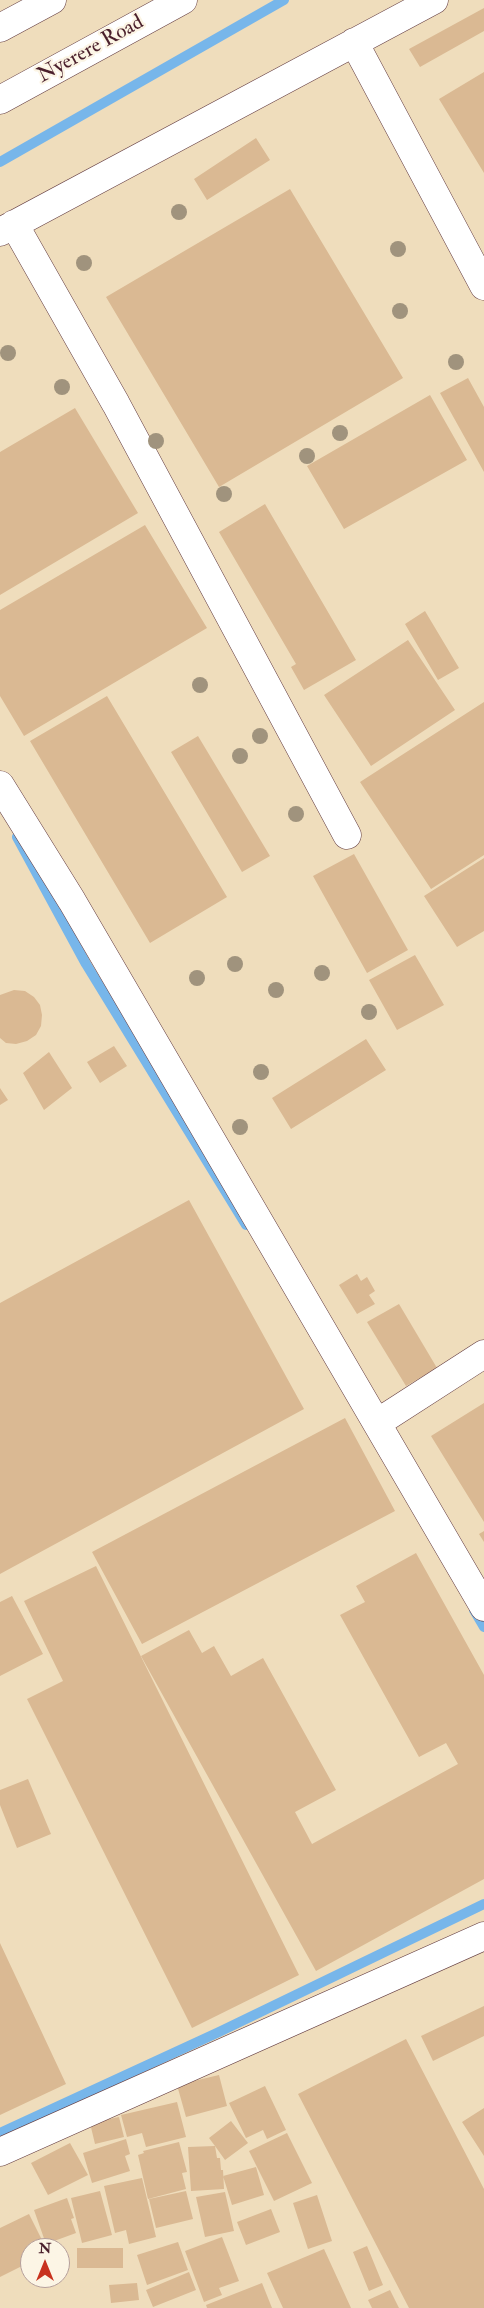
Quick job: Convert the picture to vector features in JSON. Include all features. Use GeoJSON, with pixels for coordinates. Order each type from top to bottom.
{"type":"FeatureCollection","features":[{"type":"Feature","properties":{"kind":"main road"},"geometry":{"type":"LineString","coordinates":[[0,28],[52,0]]}},
{"type":"Feature","properties":{"kind":"main road","name":"Nyerere Road"},"geometry":{"type":"LineString","coordinates":[[0,100],[183,0]]}},
{"type":"Feature","properties":{"kind":"main road"},"geometry":{"type":"LineString","coordinates":[[347,836],[116,404],[7,228],[434,0]]}},
{"type":"Feature","properties":{"kind":"main road"},"geometry":{"type":"LineString","coordinates":[[354,42],[484,286]]}},
{"type":"Feature","properties":{"kind":"main road"},"geometry":{"type":"LineString","coordinates":[[0,784],[72,901],[484,1607]]}},
{"type":"Feature","properties":{"kind":"main road"},"geometry":{"type":"LineString","coordinates":[[377,1422],[484,1354]]}},
{"type":"Feature","properties":{"kind":"main road"},"geometry":{"type":"LineString","coordinates":[[0,2152],[484,1936]]}},
{"type":"Feature","properties":{"kind":"building"},"geometry":{"type":"Polygon","coordinates":[[[484,8],[484,31],[420,67],[409,49],[484,8]]]}},
{"type":"Feature","properties":{"kind":"building"},"geometry":{"type":"Polygon","coordinates":[[[484,72],[484,173],[439,99],[484,72]]]}},
{"type":"Feature","properties":{"kind":"building"},"geometry":{"type":"Polygon","coordinates":[[[256,138],[270,160],[207,200],[194,179],[256,138]]]}},
{"type":"Feature","properties":{"kind":"building"},"geometry":{"type":"Polygon","coordinates":[[[290,189],[403,378],[219,487],[106,297],[290,189]]]}},
{"type":"Feature","properties":{"kind":"building"},"geometry":{"type":"Polygon","coordinates":[[[468,378],[484,407],[484,472],[440,393],[468,378]]]}},
{"type":"Feature","properties":{"kind":"building"},"geometry":{"type":"Polygon","coordinates":[[[430,395],[467,460],[344,529],[307,466],[430,395]]]}},
{"type":"Feature","properties":{"kind":"building"},"geometry":{"type":"Polygon","coordinates":[[[75,408],[138,513],[0,595],[0,452],[75,408]]]}},
{"type":"Feature","properties":{"kind":"building"},"geometry":{"type":"Polygon","coordinates":[[[265,504],[356,660],[304,690],[291,667],[296,664],[219,532],[265,504]]]}},
{"type":"Feature","properties":{"kind":"building"},"geometry":{"type":"Polygon","coordinates":[[[145,525],[207,628],[24,736],[0,696],[0,610],[145,525]]]}},
{"type":"Feature","properties":{"kind":"building"},"geometry":{"type":"Polygon","coordinates":[[[425,611],[459,668],[438,680],[405,624],[425,611]]]}},
{"type":"Feature","properties":{"kind":"building"},"geometry":{"type":"Polygon","coordinates":[[[408,640],[455,710],[371,766],[324,695],[408,640]]]}},
{"type":"Feature","properties":{"kind":"building"},"geometry":{"type":"Polygon","coordinates":[[[107,696],[227,897],[150,943],[30,741],[107,696]]]}},
{"type":"Feature","properties":{"kind":"building"},"geometry":{"type":"Polygon","coordinates":[[[484,702],[484,855],[431,889],[360,782],[484,702]]]}},
{"type":"Feature","properties":{"kind":"building"},"geometry":{"type":"Polygon","coordinates":[[[198,736],[270,856],[242,872],[171,752],[198,736]]]}},
{"type":"Feature","properties":{"kind":"building"},"geometry":{"type":"Polygon","coordinates":[[[354,854],[408,950],[367,973],[313,876],[354,854]]]}},
{"type":"Feature","properties":{"kind":"building"},"geometry":{"type":"Polygon","coordinates":[[[484,858],[484,931],[457,947],[424,896],[484,858]]]}},
{"type":"Feature","properties":{"kind":"building"},"geometry":{"type":"Polygon","coordinates":[[[415,955],[444,1005],[397,1030],[369,980],[415,955]]]}},
{"type":"Feature","properties":{"kind":"building"},"geometry":{"type":"Polygon","coordinates":[[[14,990],[25,991],[34,997],[40,1005],[42,1015],[41,1026],[36,1035],[27,1041],[16,1044],[6,1043],[0,1038],[0,995],[14,990]]]}},
{"type":"Feature","properties":{"kind":"building"},"geometry":{"type":"Polygon","coordinates":[[[366,1039],[386,1070],[291,1129],[272,1098],[366,1039]]]}},
{"type":"Feature","properties":{"kind":"building"},"geometry":{"type":"Polygon","coordinates":[[[114,1046],[127,1066],[100,1083],[87,1062],[114,1046]]]}},
{"type":"Feature","properties":{"kind":"building"},"geometry":{"type":"Polygon","coordinates":[[[49,1052],[72,1088],[44,1110],[23,1073],[49,1052]]]}},
{"type":"Feature","properties":{"kind":"building"},"geometry":{"type":"Polygon","coordinates":[[[0,1088],[8,1100],[0,1105],[0,1088]]]}},
{"type":"Feature","properties":{"kind":"building"},"geometry":{"type":"Polygon","coordinates":[[[189,1200],[304,1409],[0,1574],[0,1303],[189,1200]]]}},
{"type":"Feature","properties":{"kind":"building"},"geometry":{"type":"Polygon","coordinates":[[[357,1274],[361,1281],[367,1277],[375,1291],[369,1295],[375,1304],[357,1314],[339,1285],[357,1274]]]}},
{"type":"Feature","properties":{"kind":"building"},"geometry":{"type":"Polygon","coordinates":[[[399,1304],[437,1368],[406,1386],[367,1322],[399,1304]]]}},
{"type":"Feature","properties":{"kind":"building"},"geometry":{"type":"Polygon","coordinates":[[[484,1403],[484,1522],[431,1436],[484,1403]]]}},
{"type":"Feature","properties":{"kind":"building"},"geometry":{"type":"Polygon","coordinates":[[[345,1418],[395,1511],[142,1644],[92,1552],[345,1418]]]}},
{"type":"Feature","properties":{"kind":"building"},"geometry":{"type":"Polygon","coordinates":[[[484,1531],[484,1542],[479,1534],[484,1531]]]}},
{"type":"Feature","properties":{"kind":"building"},"geometry":{"type":"Polygon","coordinates":[[[416,1553],[484,1675],[484,1879],[316,1971],[141,1656],[189,1630],[202,1653],[214,1646],[231,1676],[263,1658],[336,1790],[295,1812],[312,1844],[458,1764],[446,1743],[419,1757],[340,1615],[365,1602],[356,1586],[416,1553]]]}},
{"type":"Feature","properties":{"kind":"building"},"geometry":{"type":"Polygon","coordinates":[[[96,1566],[299,1975],[192,2028],[27,1699],[63,1681],[24,1601],[96,1566]]]}},
{"type":"Feature","properties":{"kind":"building"},"geometry":{"type":"Polygon","coordinates":[[[12,1596],[43,1654],[0,1676],[0,1602],[12,1596]]]}},
{"type":"Feature","properties":{"kind":"building"},"geometry":{"type":"Polygon","coordinates":[[[28,1779],[51,1834],[17,1848],[0,1805],[0,1790],[28,1779]]]}},
{"type":"Feature","properties":{"kind":"building"},"geometry":{"type":"Polygon","coordinates":[[[0,1943],[66,2084],[0,2115],[0,1943]]]}},
{"type":"Feature","properties":{"kind":"building"},"geometry":{"type":"Polygon","coordinates":[[[484,2006],[484,2036],[433,2061],[421,2036],[484,2006]]]}},
{"type":"Feature","properties":{"kind":"building"},"geometry":{"type":"Polygon","coordinates":[[[406,2039],[484,2189],[484,2308],[409,2308],[298,2094],[406,2039]]]}},
{"type":"Feature","properties":{"kind":"building"},"geometry":{"type":"Polygon","coordinates":[[[219,2075],[227,2106],[186,2117],[177,2085],[219,2075]]]}},
{"type":"Feature","properties":{"kind":"building"},"geometry":{"type":"Polygon","coordinates":[[[265,2086],[286,2130],[267,2139],[263,2130],[246,2138],[229,2103],[265,2086]]]}},
{"type":"Feature","properties":{"kind":"building"},"geometry":{"type":"Polygon","coordinates":[[[177,2102],[186,2137],[146,2147],[142,2133],[127,2137],[121,2115],[177,2102]]]}},
{"type":"Feature","properties":{"kind":"building"},"geometry":{"type":"Polygon","coordinates":[[[484,2108],[484,2156],[462,2122],[484,2108]]]}},
{"type":"Feature","properties":{"kind":"building"},"geometry":{"type":"Polygon","coordinates":[[[119,2117],[124,2137],[95,2144],[90,2123],[119,2117]]]}},
{"type":"Feature","properties":{"kind":"building"},"geometry":{"type":"Polygon","coordinates":[[[231,2121],[248,2143],[225,2160],[209,2138],[231,2121]]]}},
{"type":"Feature","properties":{"kind":"building"},"geometry":{"type":"Polygon","coordinates":[[[287,2133],[312,2183],[274,2201],[249,2151],[287,2133]]]}},
{"type":"Feature","properties":{"kind":"building"},"geometry":{"type":"Polygon","coordinates":[[[126,2139],[130,2154],[125,2156],[130,2171],[92,2183],[83,2153],[126,2139]]]}},
{"type":"Feature","properties":{"kind":"building"},"geometry":{"type":"Polygon","coordinates":[[[179,2142],[187,2172],[182,2173],[186,2189],[148,2199],[138,2155],[144,2153],[143,2151],[179,2142]]]}},
{"type":"Feature","properties":{"kind":"building"},"geometry":{"type":"Polygon","coordinates":[[[70,2143],[88,2175],[48,2195],[31,2163],[70,2143]]]}},
{"type":"Feature","properties":{"kind":"building"},"geometry":{"type":"Polygon","coordinates":[[[215,2146],[217,2158],[220,2158],[221,2170],[223,2170],[224,2189],[191,2191],[188,2147],[215,2146]]]}},
{"type":"Feature","properties":{"kind":"building"},"geometry":{"type":"Polygon","coordinates":[[[256,2167],[264,2195],[232,2205],[223,2176],[256,2167]]]}},
{"type":"Feature","properties":{"kind":"building"},"geometry":{"type":"Polygon","coordinates":[[[142,2178],[156,2237],[129,2244],[126,2230],[115,2233],[104,2186],[142,2178]]]}},
{"type":"Feature","properties":{"kind":"building"},"geometry":{"type":"Polygon","coordinates":[[[100,2191],[112,2235],[82,2243],[71,2198],[100,2191]]]}},
{"type":"Feature","properties":{"kind":"building"},"geometry":{"type":"Polygon","coordinates":[[[186,2191],[193,2219],[156,2228],[149,2199],[186,2191]]]}},
{"type":"Feature","properties":{"kind":"building"},"geometry":{"type":"Polygon","coordinates":[[[225,2192],[234,2231],[205,2237],[196,2197],[225,2192]]]}},
{"type":"Feature","properties":{"kind":"building"},"geometry":{"type":"Polygon","coordinates":[[[317,2195],[332,2241],[308,2249],[293,2203],[317,2195]]]}},
{"type":"Feature","properties":{"kind":"building"},"geometry":{"type":"Polygon","coordinates":[[[67,2198],[74,2218],[71,2219],[76,2233],[62,2238],[44,2238],[34,2210],[67,2198]]]}},
{"type":"Feature","properties":{"kind":"building"},"geometry":{"type":"Polygon","coordinates":[[[271,2209],[280,2232],[246,2245],[237,2222],[271,2209]]]}},
{"type":"Feature","properties":{"kind":"building"},"geometry":{"type":"Polygon","coordinates":[[[29,2214],[41,2238],[20,2238],[20,2267],[0,2277],[0,2228],[29,2214]]]}},
{"type":"Feature","properties":{"kind":"building"},"geometry":{"type":"Polygon","coordinates":[[[222,2237],[239,2281],[219,2288],[222,2295],[204,2302],[185,2251],[222,2237]]]}},
{"type":"Feature","properties":{"kind":"building"},"geometry":{"type":"Polygon","coordinates":[[[178,2242],[188,2270],[147,2285],[137,2255],[178,2242]]]}},
{"type":"Feature","properties":{"kind":"building"},"geometry":{"type":"Polygon","coordinates":[[[367,2246],[383,2285],[369,2291],[353,2252],[367,2246]]]}},
{"type":"Feature","properties":{"kind":"building"},"geometry":{"type":"Polygon","coordinates":[[[77,2248],[123,2248],[123,2268],[77,2268],[77,2248]]]}},
{"type":"Feature","properties":{"kind":"building"},"geometry":{"type":"Polygon","coordinates":[[[324,2249],[351,2308],[283,2308],[267,2273],[324,2249]]]}},
{"type":"Feature","properties":{"kind":"building"},"geometry":{"type":"Polygon","coordinates":[[[189,2272],[196,2290],[153,2307],[146,2290],[189,2272]]]}},
{"type":"Feature","properties":{"kind":"building"},"geometry":{"type":"Polygon","coordinates":[[[137,2283],[139,2300],[111,2303],[109,2285],[137,2283]]]}},
{"type":"Feature","properties":{"kind":"building"},"geometry":{"type":"Polygon","coordinates":[[[262,2283],[272,2308],[207,2308],[206,2305],[262,2283]]]}},
{"type":"Feature","properties":{"kind":"building"},"geometry":{"type":"Polygon","coordinates":[[[390,2290],[399,2308],[372,2308],[368,2300],[390,2290]]]}},
{"type":"Feature","properties":{"kind":"waterway"},"geometry":{"type":"LineString","coordinates":[[0,162],[284,0]]}},
{"type":"Feature","properties":{"kind":"waterway"},"geometry":{"type":"LineString","coordinates":[[17,837],[86,964],[246,1225]]}},
{"type":"Feature","properties":{"kind":"waterway"},"geometry":{"type":"LineString","coordinates":[[474,1610],[484,1627]]}},
{"type":"Feature","properties":{"kind":"waterway"},"geometry":{"type":"LineString","coordinates":[[0,2133],[219,2032],[484,1904]]}}]}
